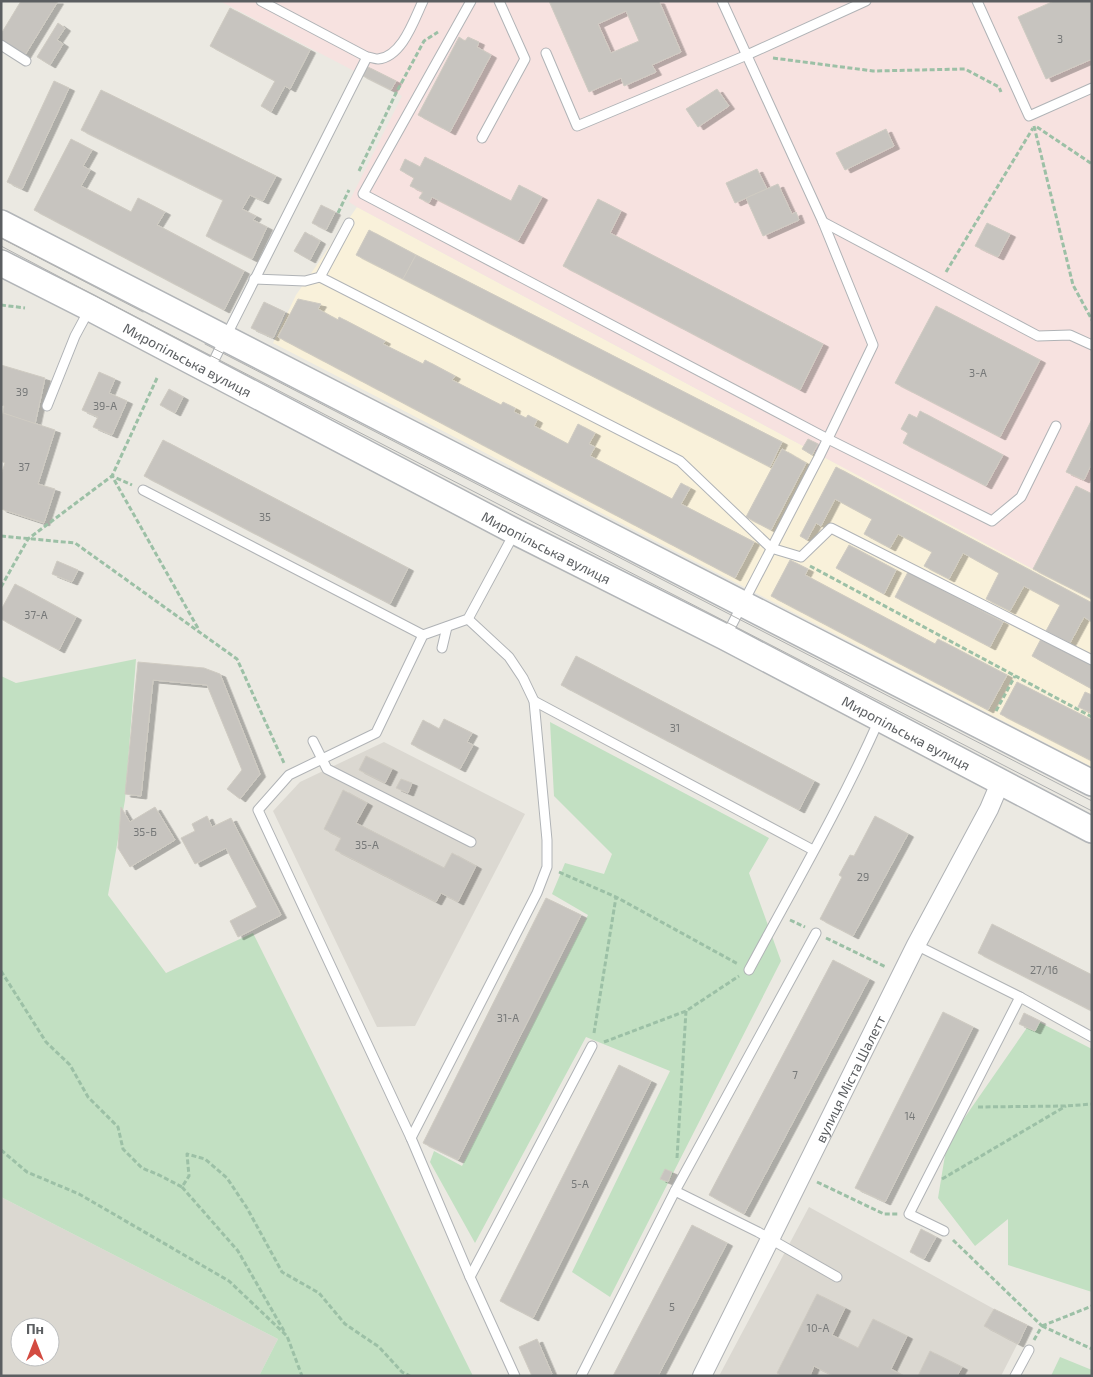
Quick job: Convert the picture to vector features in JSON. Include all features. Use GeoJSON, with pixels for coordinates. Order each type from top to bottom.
{"type":"FeatureCollection","features":[{"type":"Feature","properties":{"kind":"street"},"geometry":{"type":"LineString","coordinates":[[1,223],[226,337],[741,605],[1092,783]]}},
{"type":"Feature","properties":{"kind":"street","name":"Миропільська вулиця"},"geometry":{"type":"LineString","coordinates":[[1,263],[516,532],[725,637],[1092,830]]}},
{"type":"Feature","properties":{"kind":"street","name":"вулиця Міста Шалетт"},"geometry":{"type":"LineString","coordinates":[[702,1376],[916,945],[988,809],[1000,782]]}},
{"type":"Feature","properties":{"kind":"lane"},"geometry":{"type":"LineString","coordinates":[[261,1],[367,57],[378,59],[393,54],[401,44],[423,1]]}},
{"type":"Feature","properties":{"kind":"lane"},"geometry":{"type":"LineString","coordinates":[[471,1],[363,194],[828,439],[992,521],[1020,497],[1056,426]]}},
{"type":"Feature","properties":{"kind":"lane"},"geometry":{"type":"LineString","coordinates":[[482,138],[525,59],[499,1]]}},
{"type":"Feature","properties":{"kind":"lane"},"geometry":{"type":"LineString","coordinates":[[722,1],[823,222],[873,345],[828,439],[725,637]]}},
{"type":"Feature","properties":{"kind":"lane"},"geometry":{"type":"LineString","coordinates":[[977,1],[1028,118],[1092,88]]}},
{"type":"Feature","properties":{"kind":"lane"},"geometry":{"type":"LineString","coordinates":[[546,53],[577,126],[747,55],[863,2]]}},
{"type":"Feature","properties":{"kind":"lane"},"geometry":{"type":"LineString","coordinates":[[1,45],[26,61]]}},
{"type":"Feature","properties":{"kind":"lane"},"geometry":{"type":"LineString","coordinates":[[209,370],[367,57]]}},
{"type":"Feature","properties":{"kind":"lane"},"geometry":{"type":"LineString","coordinates":[[823,222],[1038,336],[1070,335],[1092,345]]}},
{"type":"Feature","properties":{"kind":"lane"},"geometry":{"type":"LineString","coordinates":[[320,277],[349,223]]}},
{"type":"Feature","properties":{"kind":"lane"},"geometry":{"type":"LineString","coordinates":[[254,279],[305,281],[320,277],[680,461],[771,548],[802,557],[831,528],[1092,660]]}},
{"type":"Feature","properties":{"kind":"lane"},"geometry":{"type":"LineString","coordinates":[[47,406],[75,336],[90,308]]}},
{"type":"Feature","properties":{"kind":"lane"},"geometry":{"type":"LineString","coordinates":[[143,490],[423,636]]}},
{"type":"Feature","properties":{"kind":"lane"},"geometry":{"type":"LineString","coordinates":[[515,1376],[470,1277],[411,1138],[258,810],[289,776],[376,733],[423,636],[468,620],[516,532]]}},
{"type":"Feature","properties":{"kind":"lane"},"geometry":{"type":"LineString","coordinates":[[411,1138],[537,893],[547,866],[547,840],[534,701],[524,678],[509,657],[468,620]]}},
{"type":"Feature","properties":{"kind":"lane"},"geometry":{"type":"LineString","coordinates":[[442,648],[447,627]]}},
{"type":"Feature","properties":{"kind":"lane"},"geometry":{"type":"LineString","coordinates":[[534,701],[813,850]]}},
{"type":"Feature","properties":{"kind":"lane"},"geometry":{"type":"LineString","coordinates":[[749,970],[867,748],[880,718]]}},
{"type":"Feature","properties":{"kind":"lane"},"geometry":{"type":"LineString","coordinates":[[313,741],[327,769],[471,842]]}},
{"type":"Feature","properties":{"kind":"lane"},"geometry":{"type":"LineString","coordinates":[[581,1376],[675,1191],[816,933]]}},
{"type":"Feature","properties":{"kind":"lane"},"geometry":{"type":"LineString","coordinates":[[916,945],[1020,997],[1092,1037]]}},
{"type":"Feature","properties":{"kind":"lane"},"geometry":{"type":"LineString","coordinates":[[944,1231],[909,1214],[918,1193],[1020,997]]}},
{"type":"Feature","properties":{"kind":"lane"},"geometry":{"type":"LineString","coordinates":[[470,1277],[592,1046]]}},
{"type":"Feature","properties":{"kind":"lane"},"geometry":{"type":"LineString","coordinates":[[675,1191],[758,1232],[837,1277]]}},
{"type":"Feature","properties":{"kind":"lane"},"geometry":{"type":"LineString","coordinates":[[1015,1376],[1029,1350]]}},
{"type":"Feature","properties":{"kind":"path"},"geometry":{"type":"LineString","coordinates":[[747,55],[873,71],[965,70],[999,87],[1004,95]]}},
{"type":"Feature","properties":{"kind":"path"},"geometry":{"type":"LineString","coordinates":[[1028,118],[1034,126],[1092,164]]}},
{"type":"Feature","properties":{"kind":"path"},"geometry":{"type":"LineString","coordinates":[[939,284],[1034,126]]}},
{"type":"Feature","properties":{"kind":"path"},"geometry":{"type":"LineString","coordinates":[[1034,126],[1073,285],[1092,320]]}},
{"type":"Feature","properties":{"kind":"path"},"geometry":{"type":"LineString","coordinates":[[1,305],[25,308]]}},
{"type":"Feature","properties":{"kind":"path"},"geometry":{"type":"LineString","coordinates":[[1,587],[28,539],[112,476],[143,490]]}},
{"type":"Feature","properties":{"kind":"path"},"geometry":{"type":"LineString","coordinates":[[1,536],[75,543],[237,659],[289,776]]}},
{"type":"Feature","properties":{"kind":"path"},"geometry":{"type":"LineString","coordinates":[[802,557],[810,565],[1092,717]]}},
{"type":"Feature","properties":{"kind":"path"},"geometry":{"type":"LineString","coordinates":[[986,730],[1015,676]]}},
{"type":"Feature","properties":{"kind":"path"},"geometry":{"type":"LineString","coordinates":[[547,866],[616,897],[749,970],[686,1011],[592,1046],[616,897]]}},
{"type":"Feature","properties":{"kind":"path"},"geometry":{"type":"LineString","coordinates":[[779,914],[901,975]]}},
{"type":"Feature","properties":{"kind":"path"},"geometry":{"type":"LineString","coordinates":[[1,970],[46,1042],[70,1065],[88,1097],[118,1127],[122,1149],[142,1168],[182,1187],[238,1251],[287,1336],[302,1376]]}},
{"type":"Feature","properties":{"kind":"path"},"geometry":{"type":"LineString","coordinates":[[675,1191],[686,1011]]}},
{"type":"Feature","properties":{"kind":"path"},"geometry":{"type":"LineString","coordinates":[[963,1108],[1092,1104]]}},
{"type":"Feature","properties":{"kind":"path"},"geometry":{"type":"LineString","coordinates":[[918,1193],[1066,1106]]}},
{"type":"Feature","properties":{"kind":"path"},"geometry":{"type":"LineString","coordinates":[[1,1150],[27,1172],[79,1194],[229,1281],[287,1336]]}},
{"type":"Feature","properties":{"kind":"path"},"geometry":{"type":"LineString","coordinates":[[182,1187],[189,1176],[187,1154],[205,1159],[227,1178],[247,1208],[282,1272],[320,1294],[345,1324],[379,1347],[402,1372],[410,1376]]}},
{"type":"Feature","properties":{"kind":"path"},"geometry":{"type":"LineString","coordinates":[[802,1174],[884,1214],[909,1214]]}},
{"type":"Feature","properties":{"kind":"path"},"geometry":{"type":"LineString","coordinates":[[944,1231],[1042,1326],[1092,1349]]}},
{"type":"Feature","properties":{"kind":"path"},"geometry":{"type":"LineString","coordinates":[[1029,1350],[1042,1326],[1092,1306]]}},
{"type":"Feature","properties":{"kind":"shaded area"},"geometry":{"type":"Polygon","coordinates":[[[220,1],[1092,1],[1092,494],[1076,486],[1033,569],[357,207],[349,202],[402,96],[220,1]]]}},
{"type":"Feature","properties":{"kind":"shaded area"},"geometry":{"type":"Polygon","coordinates":[[[357,207],[1033,569],[1076,486],[1092,494],[1092,767],[273,343],[296,295],[357,207]]]}},
{"type":"Feature","properties":{"kind":"shaded area"},"geometry":{"type":"Polygon","coordinates":[[[384,742],[525,814],[415,1026],[377,1027],[273,811],[300,782],[384,742]]]}},
{"type":"Feature","properties":{"kind":"shaded area"},"geometry":{"type":"Polygon","coordinates":[[[1,1197],[278,1339],[259,1376],[1,1376],[1,1197]]]}},
{"type":"Feature","properties":{"kind":"shaded area"},"geometry":{"type":"Polygon","coordinates":[[[809,1207],[994,1309],[1027,1325],[1001,1376],[719,1376],[809,1207]]]}},
{"type":"Feature","properties":{"kind":"green space"},"geometry":{"type":"Polygon","coordinates":[[[136,659],[125,800],[108,895],[166,973],[253,933],[473,1376],[259,1376],[278,1339],[1,1197],[1,676],[16,683],[136,659]]]}},
{"type":"Feature","properties":{"kind":"green space"},"geometry":{"type":"Polygon","coordinates":[[[550,722],[769,838],[749,873],[781,961],[610,1297],[572,1272],[670,1071],[586,1037],[475,1243],[430,1162],[434,1151],[462,1166],[588,915],[552,894],[565,863],[604,874],[612,854],[554,796],[550,722]]]}},
{"type":"Feature","properties":{"kind":"green space"},"geometry":{"type":"Polygon","coordinates":[[[1033,1019],[1092,1049],[1092,1292],[1008,1265],[1008,1219],[975,1246],[938,1198],[947,1143],[1033,1019]]]}},
{"type":"Feature","properties":{"kind":"green space"},"geometry":{"type":"Polygon","coordinates":[[[1060,1357],[1092,1370],[1092,1376],[1051,1376],[1060,1357]]]}},
{"type":"Feature","properties":{"kind":"building"},"geometry":{"type":"Polygon","coordinates":[[[21,1],[58,1],[25,55],[1,40],[1,34],[21,1]]]}},
{"type":"Feature","properties":{"kind":"building"},"geometry":{"type":"Polygon","coordinates":[[[549,1],[659,1],[681,52],[652,65],[656,72],[624,86],[621,78],[589,92],[549,1]],[[626,11],[598,24],[611,53],[639,41],[626,11]]]}},
{"type":"Feature","properties":{"kind":"building"},"geometry":{"type":"Polygon","coordinates":[[[1054,1],[1092,1],[1092,59],[1046,79],[1018,17],[1054,1]]]}},
{"type":"Feature","properties":{"kind":"building"},"geometry":{"type":"Polygon","coordinates":[[[230,8],[310,50],[290,89],[285,86],[271,112],[261,106],[275,81],[210,46],[230,8]]]}},
{"type":"Feature","properties":{"kind":"building"},"geometry":{"type":"Polygon","coordinates":[[[58,23],[65,28],[57,40],[63,44],[50,65],[37,57],[58,23]]]}},
{"type":"Feature","properties":{"kind":"building"},"geometry":{"type":"Polygon","coordinates":[[[459,37],[465,41],[468,37],[479,42],[477,47],[491,55],[450,132],[418,115],[459,37]]]}},
{"type":"Feature","properties":{"kind":"building"},"geometry":{"type":"Polygon","coordinates":[[[366,66],[396,81],[391,90],[361,75],[366,66]]]}},
{"type":"Feature","properties":{"kind":"building"},"geometry":{"type":"Polygon","coordinates":[[[54,81],[69,88],[22,189],[7,182],[54,81]]]}},
{"type":"Feature","properties":{"kind":"building"},"geometry":{"type":"Polygon","coordinates":[[[717,89],[729,106],[698,127],[686,109],[717,89]]]}},
{"type":"Feature","properties":{"kind":"building"},"geometry":{"type":"Polygon","coordinates":[[[101,90],[276,176],[263,201],[250,195],[242,209],[256,216],[253,220],[267,227],[252,259],[206,236],[223,200],[81,130],[101,90]]]}},
{"type":"Feature","properties":{"kind":"building"},"geometry":{"type":"Polygon","coordinates":[[[886,129],[894,146],[845,170],[836,153],[886,129]]]}},
{"type":"Feature","properties":{"kind":"building"},"geometry":{"type":"Polygon","coordinates":[[[71,139],[92,150],[83,166],[90,170],[81,186],[131,212],[138,198],[165,212],[157,225],[244,271],[224,310],[34,210],[71,139]]]}},
{"type":"Feature","properties":{"kind":"building"},"geometry":{"type":"Polygon","coordinates":[[[425,157],[511,201],[519,185],[542,197],[518,241],[432,197],[429,203],[419,198],[423,192],[410,186],[414,178],[400,170],[405,159],[420,167],[425,157]]]}},
{"type":"Feature","properties":{"kind":"building"},"geometry":{"type":"Polygon","coordinates":[[[757,169],[767,189],[735,203],[726,183],[757,169]]]}},
{"type":"Feature","properties":{"kind":"building"},"geometry":{"type":"Polygon","coordinates":[[[778,184],[792,214],[796,212],[799,220],[763,236],[746,198],[778,184]]]}},
{"type":"Feature","properties":{"kind":"building"},"geometry":{"type":"Polygon","coordinates":[[[598,199],[621,211],[610,233],[823,344],[800,390],[563,266],[598,199]]]}},
{"type":"Feature","properties":{"kind":"building"},"geometry":{"type":"Polygon","coordinates":[[[321,205],[335,212],[326,230],[312,223],[321,205]]]}},
{"type":"Feature","properties":{"kind":"building"},"geometry":{"type":"Polygon","coordinates":[[[987,223],[1010,234],[998,257],[975,246],[987,223]]]}},
{"type":"Feature","properties":{"kind":"building"},"geometry":{"type":"Polygon","coordinates":[[[369,230],[416,255],[403,279],[356,255],[369,230]]]}},
{"type":"Feature","properties":{"kind":"building"},"geometry":{"type":"Polygon","coordinates":[[[305,232],[320,241],[310,260],[294,251],[305,232]]]}},
{"type":"Feature","properties":{"kind":"building"},"geometry":{"type":"Polygon","coordinates":[[[416,255],[782,442],[770,467],[403,279],[416,255]]]}},
{"type":"Feature","properties":{"kind":"building"},"geometry":{"type":"Polygon","coordinates":[[[298,299],[321,304],[318,309],[338,320],[339,317],[385,341],[383,344],[423,364],[425,360],[455,376],[452,380],[501,405],[503,402],[515,408],[514,412],[526,418],[528,415],[537,420],[534,426],[568,444],[578,424],[595,433],[589,444],[595,447],[590,456],[672,499],[681,483],[690,488],[681,504],[754,542],[735,578],[278,337],[298,299]]]}},
{"type":"Feature","properties":{"kind":"building"},"geometry":{"type":"Polygon","coordinates":[[[264,302],[285,312],[273,338],[251,328],[264,302]]]}},
{"type":"Feature","properties":{"kind":"building"},"geometry":{"type":"Polygon","coordinates":[[[936,306],[1040,360],[1000,437],[895,383],[936,306]]]}},
{"type":"Feature","properties":{"kind":"building"},"geometry":{"type":"Polygon","coordinates":[[[1,365],[45,378],[35,424],[3,413],[4,406],[1,405],[1,365]]]}},
{"type":"Feature","properties":{"kind":"building"},"geometry":{"type":"Polygon","coordinates":[[[99,372],[115,379],[109,393],[127,401],[112,435],[93,427],[98,417],[82,410],[99,372]]]}},
{"type":"Feature","properties":{"kind":"building"},"geometry":{"type":"Polygon","coordinates":[[[169,389],[183,397],[175,413],[160,405],[169,389]]]}},
{"type":"Feature","properties":{"kind":"building"},"geometry":{"type":"Polygon","coordinates":[[[920,411],[1003,455],[986,486],[903,443],[908,433],[901,429],[909,414],[917,418],[920,411]]]}},
{"type":"Feature","properties":{"kind":"building"},"geometry":{"type":"Polygon","coordinates":[[[3,413],[55,430],[38,484],[55,489],[44,523],[1,509],[1,475],[5,463],[1,461],[1,418],[3,413]]]}},
{"type":"Feature","properties":{"kind":"building"},"geometry":{"type":"Polygon","coordinates":[[[1092,419],[1092,463],[1084,480],[1066,472],[1092,419]]]}},
{"type":"Feature","properties":{"kind":"building"},"geometry":{"type":"Polygon","coordinates":[[[808,439],[818,444],[812,455],[802,449],[808,439]]]}},
{"type":"Feature","properties":{"kind":"building"},"geometry":{"type":"Polygon","coordinates":[[[163,440],[408,568],[390,604],[144,476],[163,440]]]}},
{"type":"Feature","properties":{"kind":"building"},"geometry":{"type":"Polygon","coordinates":[[[782,449],[806,463],[771,530],[746,517],[782,449]]]}},
{"type":"Feature","properties":{"kind":"building"},"geometry":{"type":"Polygon","coordinates":[[[836,467],[1092,603],[1092,622],[1084,617],[1070,643],[1046,631],[1060,605],[1024,586],[1010,611],[986,599],[999,573],[963,553],[949,579],[924,566],[932,552],[898,534],[890,548],[864,534],[872,519],[835,499],[821,526],[816,523],[807,540],[800,536],[836,467]]]}},
{"type":"Feature","properties":{"kind":"building"},"geometry":{"type":"Polygon","coordinates":[[[1076,486],[1092,494],[1092,599],[1033,569],[1076,486]]]}},
{"type":"Feature","properties":{"kind":"building"},"geometry":{"type":"Polygon","coordinates":[[[849,545],[896,570],[884,594],[836,568],[849,545]]]}},
{"type":"Feature","properties":{"kind":"building"},"geometry":{"type":"Polygon","coordinates":[[[790,560],[808,569],[805,575],[935,644],[938,639],[1007,675],[988,710],[771,596],[790,560]]]}},
{"type":"Feature","properties":{"kind":"building"},"geometry":{"type":"Polygon","coordinates":[[[57,561],[78,570],[72,582],[52,574],[57,561]]]}},
{"type":"Feature","properties":{"kind":"building"},"geometry":{"type":"Polygon","coordinates":[[[908,572],[1003,622],[990,647],[895,597],[908,572]]]}},
{"type":"Feature","properties":{"kind":"building"},"geometry":{"type":"Polygon","coordinates":[[[15,584],[76,617],[59,650],[1,619],[1,610],[15,584]]]}},
{"type":"Feature","properties":{"kind":"building"},"geometry":{"type":"Polygon","coordinates":[[[1042,637],[1092,664],[1092,689],[1032,656],[1042,637]]]}},
{"type":"Feature","properties":{"kind":"building"},"geometry":{"type":"Polygon","coordinates":[[[576,656],[814,781],[799,810],[561,685],[576,656]]]}},
{"type":"Feature","properties":{"kind":"building"},"geometry":{"type":"Polygon","coordinates":[[[138,662],[204,668],[220,674],[260,774],[240,799],[227,789],[242,770],[207,685],[153,680],[141,796],[125,794],[138,662]]]}},
{"type":"Feature","properties":{"kind":"building"},"geometry":{"type":"Polygon","coordinates":[[[1017,682],[1092,720],[1092,761],[1000,714],[1017,682]]]}},
{"type":"Feature","properties":{"kind":"building"},"geometry":{"type":"Polygon","coordinates":[[[1085,692],[1092,695],[1092,713],[1078,707],[1085,692]]]}},
{"type":"Feature","properties":{"kind":"building"},"geometry":{"type":"Polygon","coordinates":[[[444,719],[472,733],[467,742],[473,745],[460,769],[411,744],[423,720],[439,729],[444,719]]]}},
{"type":"Feature","properties":{"kind":"building"},"geometry":{"type":"Polygon","coordinates":[[[366,756],[392,769],[385,783],[359,770],[366,756]]]}},
{"type":"Feature","properties":{"kind":"building"},"geometry":{"type":"Polygon","coordinates":[[[401,779],[412,783],[408,793],[396,788],[401,779]]]}},
{"type":"Feature","properties":{"kind":"building"},"geometry":{"type":"Polygon","coordinates":[[[343,790],[367,803],[356,823],[444,868],[452,853],[476,866],[458,902],[441,893],[436,902],[335,850],[341,838],[324,829],[343,790]]]}},
{"type":"Feature","properties":{"kind":"building"},"geometry":{"type":"Polygon","coordinates":[[[121,807],[130,822],[155,807],[175,840],[130,867],[118,848],[121,807]]]}},
{"type":"Feature","properties":{"kind":"building"},"geometry":{"type":"Polygon","coordinates":[[[207,816],[212,827],[231,818],[281,915],[238,937],[230,921],[257,907],[226,848],[195,864],[181,838],[195,831],[192,824],[207,816]]]}},
{"type":"Feature","properties":{"kind":"building"},"geometry":{"type":"Polygon","coordinates":[[[875,816],[908,834],[853,936],[820,919],[842,877],[839,875],[850,855],[854,856],[875,816]]]}},
{"type":"Feature","properties":{"kind":"building"},"geometry":{"type":"Polygon","coordinates":[[[546,898],[581,915],[458,1160],[423,1143],[546,898]]]}},
{"type":"Feature","properties":{"kind":"building"},"geometry":{"type":"Polygon","coordinates":[[[992,924],[1092,975],[1092,1011],[978,953],[992,924]]]}},
{"type":"Feature","properties":{"kind":"building"},"geometry":{"type":"Polygon","coordinates":[[[833,960],[869,979],[744,1214],[709,1195],[833,960]]]}},
{"type":"Feature","properties":{"kind":"building"},"geometry":{"type":"Polygon","coordinates":[[[943,1012],[973,1027],[885,1202],[855,1188],[943,1012]]]}},
{"type":"Feature","properties":{"kind":"building"},"geometry":{"type":"Polygon","coordinates":[[[1024,1013],[1040,1021],[1035,1031],[1019,1024],[1024,1013]]]}},
{"type":"Feature","properties":{"kind":"building"},"geometry":{"type":"Polygon","coordinates":[[[619,1065],[651,1081],[533,1318],[500,1301],[619,1065]]]}},
{"type":"Feature","properties":{"kind":"building"},"geometry":{"type":"Polygon","coordinates":[[[665,1169],[672,1172],[668,1182],[660,1179],[665,1169]]]}},
{"type":"Feature","properties":{"kind":"building"},"geometry":{"type":"Polygon","coordinates":[[[692,1225],[727,1243],[658,1376],[613,1376],[692,1225]]]}},
{"type":"Feature","properties":{"kind":"building"},"geometry":{"type":"Polygon","coordinates":[[[921,1229],[936,1237],[924,1259],[910,1252],[921,1229]]]}},
{"type":"Feature","properties":{"kind":"building"},"geometry":{"type":"Polygon","coordinates":[[[817,1294],[845,1308],[832,1335],[858,1348],[873,1319],[907,1336],[891,1369],[904,1376],[833,1376],[814,1366],[810,1376],[782,1376],[777,1373],[817,1294]]]}},
{"type":"Feature","properties":{"kind":"building"},"geometry":{"type":"Polygon","coordinates":[[[994,1309],[1027,1325],[1018,1344],[984,1326],[994,1309]]]}},
{"type":"Feature","properties":{"kind":"building"},"geometry":{"type":"Polygon","coordinates":[[[537,1339],[552,1374],[550,1376],[532,1376],[519,1347],[537,1339]]]}},
{"type":"Feature","properties":{"kind":"building"},"geometry":{"type":"Polygon","coordinates":[[[930,1351],[962,1367],[957,1376],[918,1376],[930,1351]]]}},
{"type":"Feature","properties":{"kind":"tram line"},"geometry":{"type":"LineString","coordinates":[[1,238],[143,312]]}},
{"type":"Feature","properties":{"kind":"tram line"},"geometry":{"type":"LineString","coordinates":[[1,246],[1092,811]]}},
{"type":"Feature","properties":{"kind":"tram line"},"geometry":{"type":"LineString","coordinates":[[205,344],[1092,801]]}}]}
